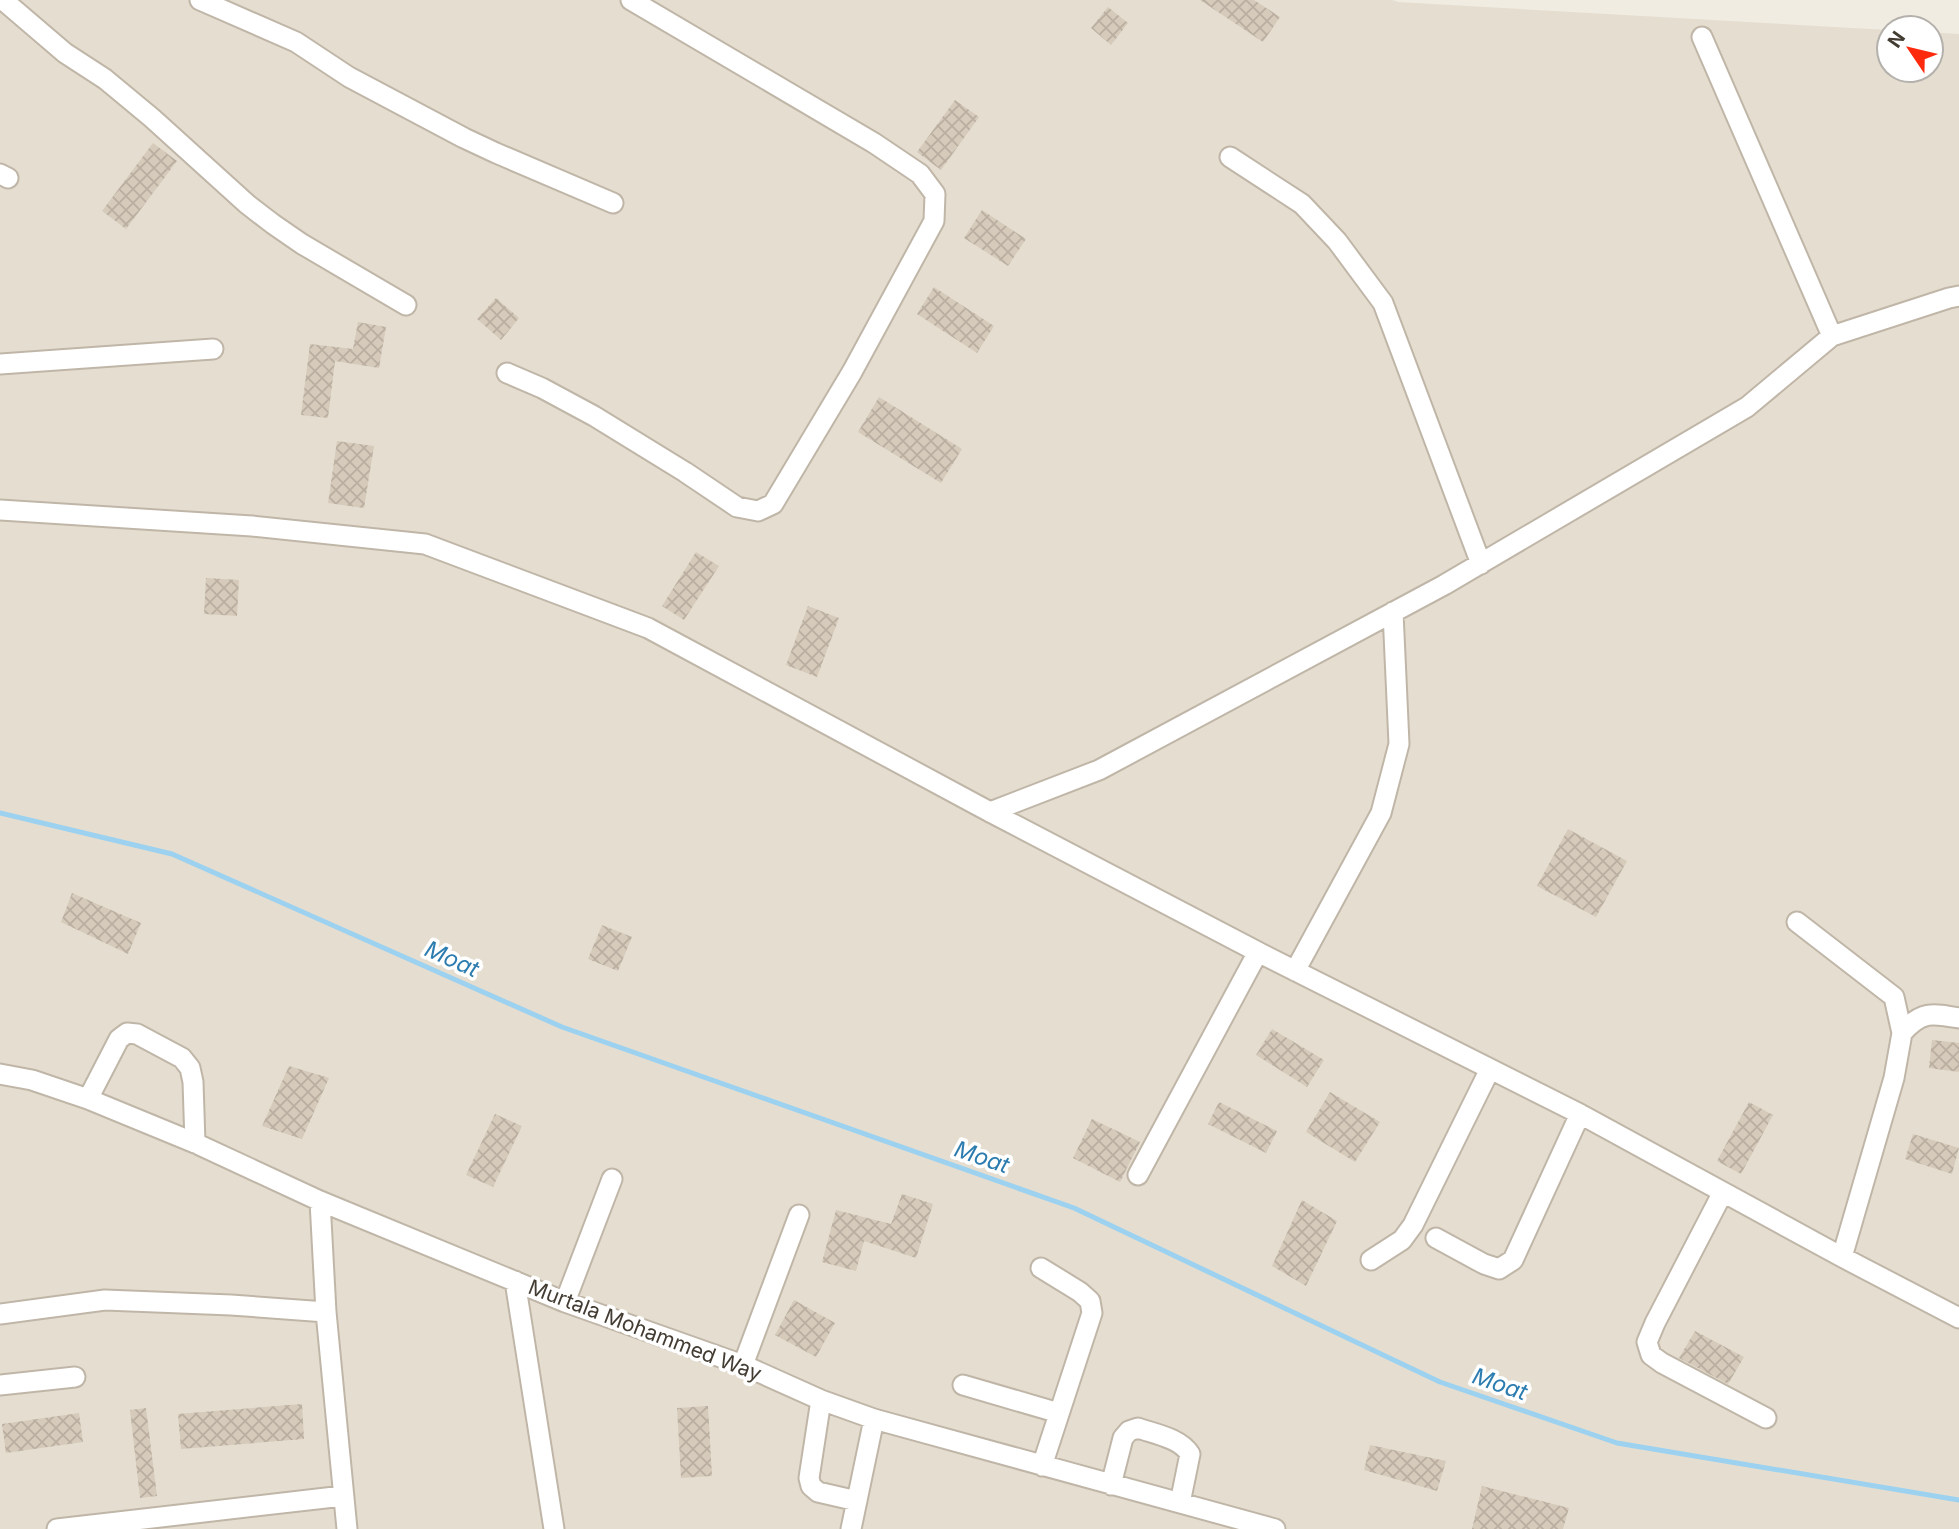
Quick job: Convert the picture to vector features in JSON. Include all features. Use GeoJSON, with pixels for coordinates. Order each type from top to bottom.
{"type":"FeatureCollection","features":[{"type":"Feature","properties":{"kind":"street"},"geometry":{"type":"LineString","coordinates":[[3,0],[65,53],[105,79],[273,224],[406,305]]}},
{"type":"Feature","properties":{"kind":"street"},"geometry":{"type":"LineString","coordinates":[[200,0],[296,43],[349,77],[464,138],[613,203]]}},
{"type":"Feature","properties":{"kind":"street"},"geometry":{"type":"LineString","coordinates":[[507,373],[594,416],[737,507],[758,511],[773,504],[852,372],[934,221],[935,194],[920,174],[874,143],[631,0]]}},
{"type":"Feature","properties":{"kind":"street"},"geometry":{"type":"LineString","coordinates":[[1702,37],[1832,336]]}},
{"type":"Feature","properties":{"kind":"street"},"geometry":{"type":"LineString","coordinates":[[1230,157],[1302,204],[1337,241],[1383,303],[1481,564]]}},
{"type":"Feature","properties":{"kind":"street"},"geometry":{"type":"LineString","coordinates":[[990,812],[1099,769],[1481,564],[1747,407],[1832,336],[1959,296]]}},
{"type":"Feature","properties":{"kind":"street"},"geometry":{"type":"LineString","coordinates":[[0,364],[213,349]]}},
{"type":"Feature","properties":{"kind":"street"},"geometry":{"type":"LineString","coordinates":[[0,510],[252,526],[425,544],[648,628],[1258,952],[1580,1114],[1959,1318]]}},
{"type":"Feature","properties":{"kind":"street"},"geometry":{"type":"LineString","coordinates":[[1295,971],[1381,813],[1399,744],[1394,612]]}},
{"type":"Feature","properties":{"kind":"street"},"geometry":{"type":"LineString","coordinates":[[1797,922],[1895,997],[1902,1033],[1894,1079],[1842,1257]]}},
{"type":"Feature","properties":{"kind":"street"},"geometry":{"type":"LineString","coordinates":[[1138,1175],[1258,952]]}},
{"type":"Feature","properties":{"kind":"street"},"geometry":{"type":"LineString","coordinates":[[1902,1033],[1912,1022],[1933,1013],[1959,1018]]}},
{"type":"Feature","properties":{"kind":"street"},"geometry":{"type":"LineString","coordinates":[[88,1099],[119,1040],[127,1033],[137,1034],[182,1058],[190,1068],[195,1143]]}},
{"type":"Feature","properties":{"kind":"street"},"geometry":{"type":"LineString","coordinates":[[0,1060],[32,1080]]}},
{"type":"Feature","properties":{"kind":"street"},"geometry":{"type":"LineString","coordinates":[[1371,1261],[1402,1240],[1413,1225],[1490,1069]]}},
{"type":"Feature","properties":{"kind":"street"},"geometry":{"type":"LineString","coordinates":[[0,1074],[32,1080]]}},
{"type":"Feature","properties":{"kind":"street","name":"Murtala Mohammed Way"},"geometry":{"type":"LineString","coordinates":[[32,1080],[88,1099],[195,1143],[320,1201],[565,1302],[743,1365],[821,1400],[874,1419],[1180,1503],[1242,1525],[1275,1529]]}},
{"type":"Feature","properties":{"kind":"street"},"geometry":{"type":"LineString","coordinates":[[1436,1238],[1484,1264],[1499,1269],[1513,1260],[1580,1114]]}},
{"type":"Feature","properties":{"kind":"street"},"geometry":{"type":"LineString","coordinates":[[565,1302],[612,1179]]}},
{"type":"Feature","properties":{"kind":"street"},"geometry":{"type":"LineString","coordinates":[[1723,1192],[1647,1342],[1651,1355],[1662,1363],[1766,1418]]}},
{"type":"Feature","properties":{"kind":"street"},"geometry":{"type":"LineString","coordinates":[[320,1201],[326,1312],[347,1529]]}},
{"type":"Feature","properties":{"kind":"street"},"geometry":{"type":"LineString","coordinates":[[743,1365],[799,1215]]}},
{"type":"Feature","properties":{"kind":"street"},"geometry":{"type":"LineString","coordinates":[[1041,1268],[1080,1292],[1090,1301],[1092,1313],[1042,1466]]}},
{"type":"Feature","properties":{"kind":"street"},"geometry":{"type":"LineString","coordinates":[[515,1281],[554,1529]]}},
{"type":"Feature","properties":{"kind":"street"},"geometry":{"type":"LineString","coordinates":[[0,1314],[105,1300],[231,1304],[326,1312]]}},
{"type":"Feature","properties":{"kind":"street"},"geometry":{"type":"LineString","coordinates":[[0,1385],[75,1377]]}},
{"type":"Feature","properties":{"kind":"street"},"geometry":{"type":"LineString","coordinates":[[963,1385],[1059,1413]]}},
{"type":"Feature","properties":{"kind":"street"},"geometry":{"type":"LineString","coordinates":[[821,1400],[810,1486],[818,1492],[857,1501]]}},
{"type":"Feature","properties":{"kind":"street"},"geometry":{"type":"LineString","coordinates":[[851,1529],[874,1419]]}},
{"type":"Feature","properties":{"kind":"street"},"geometry":{"type":"LineString","coordinates":[[1111,1485],[1122,1438],[1129,1431],[1138,1428],[1176,1441],[1185,1446],[1190,1454],[1180,1503]]}},
{"type":"Feature","properties":{"kind":"street"},"geometry":{"type":"LineString","coordinates":[[57,1529],[343,1496]]}},
{"type":"Feature","properties":{"kind":"shaded area"},"geometry":{"type":"Polygon","coordinates":[[[0,0],[1392,0],[1875,29],[1875,84],[1945,84],[1945,33],[1959,34],[1959,1529],[0,1529],[0,0]]]}},
{"type":"Feature","properties":{"kind":"building"},"geometry":{"type":"Polygon","coordinates":[[[1200,0],[1254,0],[1280,17],[1263,42],[1200,0]]]}},
{"type":"Feature","properties":{"kind":"building"},"geometry":{"type":"Polygon","coordinates":[[[1108,7],[1128,23],[1111,45],[1091,28],[1108,7]]]}},
{"type":"Feature","properties":{"kind":"building"},"geometry":{"type":"Polygon","coordinates":[[[955,100],[979,117],[941,170],[917,152],[955,100]]]}},
{"type":"Feature","properties":{"kind":"building"},"geometry":{"type":"Polygon","coordinates":[[[153,143],[177,161],[126,229],[102,211],[153,143]]]}},
{"type":"Feature","properties":{"kind":"building"},"geometry":{"type":"Polygon","coordinates":[[[982,210],[1026,239],[1008,266],[964,238],[982,210]]]}},
{"type":"Feature","properties":{"kind":"building"},"geometry":{"type":"Polygon","coordinates":[[[934,287],[994,326],[977,353],[917,314],[934,287]]]}},
{"type":"Feature","properties":{"kind":"building"},"geometry":{"type":"Polygon","coordinates":[[[496,298],[519,318],[501,340],[477,319],[496,298]]]}},
{"type":"Feature","properties":{"kind":"building"},"geometry":{"type":"Polygon","coordinates":[[[358,322],[386,327],[379,368],[335,361],[328,418],[301,415],[310,344],[353,349],[358,322]]]}},
{"type":"Feature","properties":{"kind":"building"},"geometry":{"type":"Polygon","coordinates":[[[879,397],[962,449],[941,483],[858,432],[879,397]]]}},
{"type":"Feature","properties":{"kind":"building"},"geometry":{"type":"Polygon","coordinates":[[[337,441],[374,446],[364,508],[328,503],[337,441]]]}},
{"type":"Feature","properties":{"kind":"building"},"geometry":{"type":"Polygon","coordinates":[[[696,552],[719,566],[684,620],[662,606],[696,552]]]}},
{"type":"Feature","properties":{"kind":"building"},"geometry":{"type":"Polygon","coordinates":[[[206,578],[239,580],[237,616],[204,614],[206,578]]]}},
{"type":"Feature","properties":{"kind":"building"},"geometry":{"type":"Polygon","coordinates":[[[808,606],[839,618],[817,677],[786,665],[808,606]]]}},
{"type":"Feature","properties":{"kind":"building"},"geometry":{"type":"Polygon","coordinates":[[[1568,829],[1627,861],[1596,917],[1537,886],[1568,829]]]}},
{"type":"Feature","properties":{"kind":"building"},"geometry":{"type":"Polygon","coordinates":[[[72,893],[141,923],[128,954],[61,922],[72,893]]]}},
{"type":"Feature","properties":{"kind":"building"},"geometry":{"type":"Polygon","coordinates":[[[602,925],[632,937],[618,971],[588,959],[602,925]]]}},
{"type":"Feature","properties":{"kind":"building"},"geometry":{"type":"Polygon","coordinates":[[[1272,1029],[1324,1060],[1307,1087],[1256,1055],[1272,1029]]]}},
{"type":"Feature","properties":{"kind":"building"},"geometry":{"type":"Polygon","coordinates":[[[1932,1040],[1959,1043],[1959,1072],[1929,1068],[1932,1040]]]}},
{"type":"Feature","properties":{"kind":"building"},"geometry":{"type":"Polygon","coordinates":[[[289,1066],[329,1078],[302,1139],[262,1126],[289,1066]]]}},
{"type":"Feature","properties":{"kind":"building"},"geometry":{"type":"Polygon","coordinates":[[[1330,1092],[1380,1122],[1355,1162],[1306,1132],[1330,1092]]]}},
{"type":"Feature","properties":{"kind":"building"},"geometry":{"type":"Polygon","coordinates":[[[1219,1102],[1277,1131],[1266,1153],[1208,1124],[1219,1102]]]}},
{"type":"Feature","properties":{"kind":"building"},"geometry":{"type":"Polygon","coordinates":[[[1749,1102],[1773,1115],[1741,1174],[1717,1161],[1749,1102]]]}},
{"type":"Feature","properties":{"kind":"building"},"geometry":{"type":"Polygon","coordinates":[[[495,1114],[522,1126],[493,1187],[466,1175],[495,1114]]]}},
{"type":"Feature","properties":{"kind":"building"},"geometry":{"type":"Polygon","coordinates":[[[1092,1119],[1140,1142],[1120,1182],[1073,1158],[1092,1119]]]}},
{"type":"Feature","properties":{"kind":"building"},"geometry":{"type":"Polygon","coordinates":[[[1913,1134],[1959,1148],[1952,1174],[1905,1159],[1913,1134]]]}},
{"type":"Feature","properties":{"kind":"building"},"geometry":{"type":"Polygon","coordinates":[[[902,1194],[933,1204],[916,1258],[864,1241],[856,1271],[822,1262],[836,1210],[891,1224],[902,1194]]]}},
{"type":"Feature","properties":{"kind":"building"},"geometry":{"type":"Polygon","coordinates":[[[1302,1200],[1337,1221],[1306,1286],[1272,1266],[1302,1200]]]}},
{"type":"Feature","properties":{"kind":"building"},"geometry":{"type":"Polygon","coordinates":[[[794,1300],[835,1323],[816,1357],[775,1335],[794,1300]]]}},
{"type":"Feature","properties":{"kind":"building"},"geometry":{"type":"Polygon","coordinates":[[[1695,1331],[1744,1357],[1728,1384],[1679,1358],[1695,1331]]]}},
{"type":"Feature","properties":{"kind":"building"},"geometry":{"type":"Polygon","coordinates":[[[302,1404],[304,1439],[181,1449],[178,1414],[302,1404]]]}},
{"type":"Feature","properties":{"kind":"building"},"geometry":{"type":"Polygon","coordinates":[[[708,1406],[712,1476],[681,1478],[677,1408],[708,1406]]]}},
{"type":"Feature","properties":{"kind":"building"},"geometry":{"type":"Polygon","coordinates":[[[146,1408],[157,1496],[140,1498],[130,1410],[146,1408]]]}},
{"type":"Feature","properties":{"kind":"building"},"geometry":{"type":"Polygon","coordinates":[[[79,1413],[83,1442],[6,1453],[2,1424],[79,1413]]]}},
{"type":"Feature","properties":{"kind":"building"},"geometry":{"type":"Polygon","coordinates":[[[1370,1445],[1446,1461],[1437,1491],[1364,1470],[1370,1445]]]}},
{"type":"Feature","properties":{"kind":"building"},"geometry":{"type":"Polygon","coordinates":[[[1482,1486],[1569,1508],[1563,1529],[1472,1529],[1482,1486]]]}},
{"type":"Feature","properties":{"kind":"waterway","name":"Moat"},"geometry":{"type":"LineString","coordinates":[[0,813],[172,854],[562,1027],[1074,1208],[1440,1382],[1617,1443],[1959,1500]]}}]}
